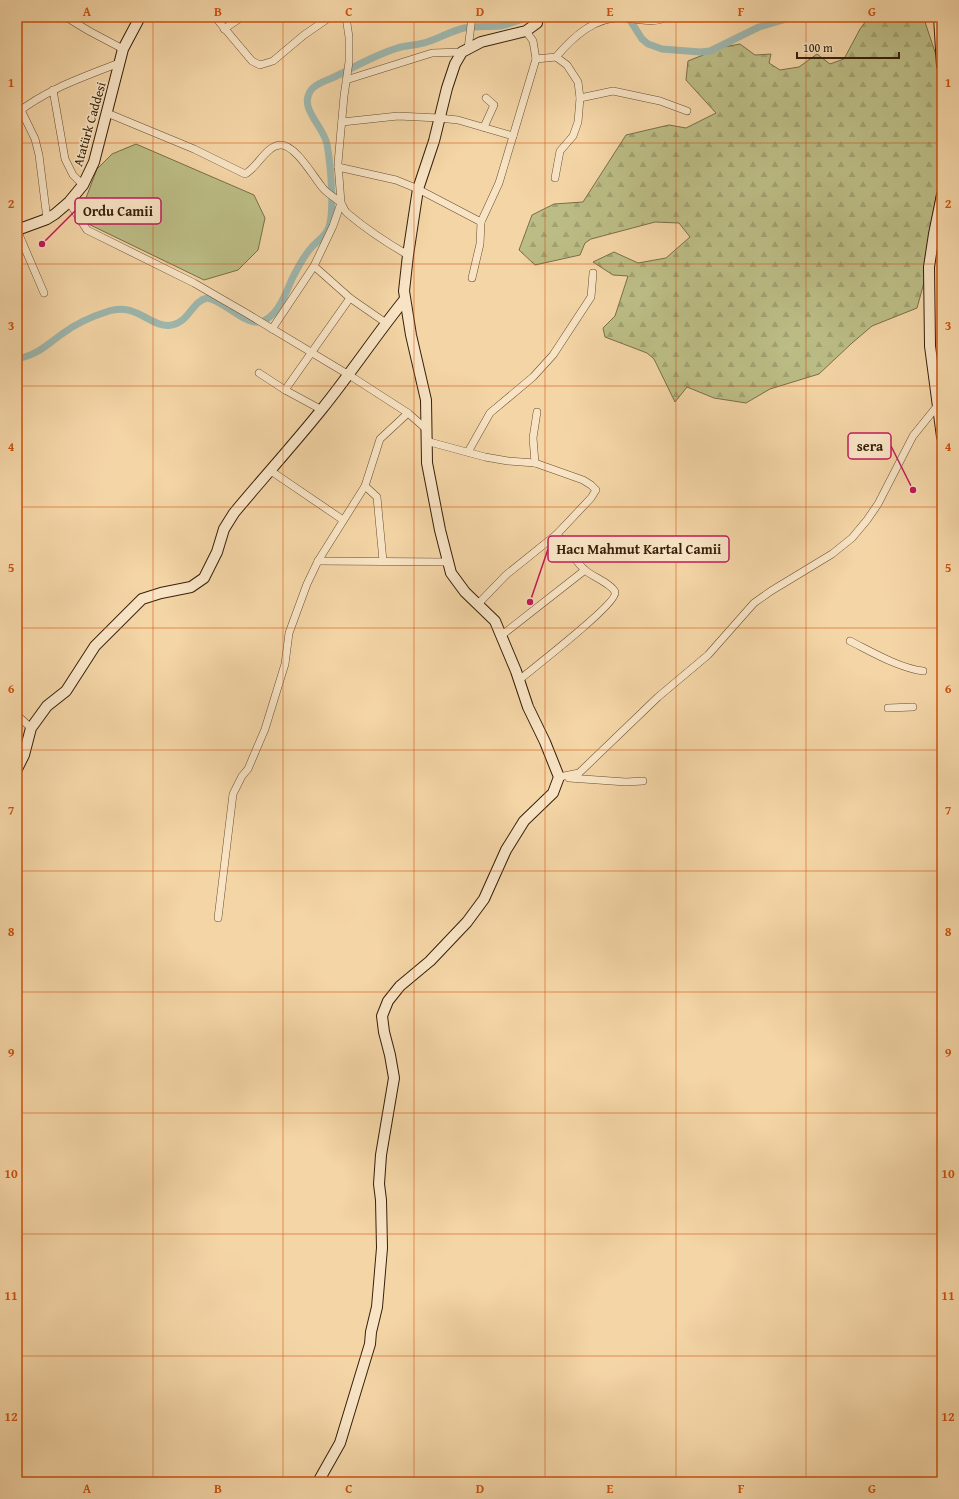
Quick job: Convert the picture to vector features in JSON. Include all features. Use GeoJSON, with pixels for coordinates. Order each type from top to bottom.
{"type":"FeatureCollection","features":[{"type":"Feature","properties":{"kind":"street"},"geometry":{"type":"LineString","coordinates":[[66,17],[123,49]]}},
{"type":"Feature","properties":{"kind":"street","name":"Atatürk Caddesi"},"geometry":{"type":"LineString","coordinates":[[17,230],[47,219],[69,202],[83,185],[94,162],[123,49],[140,17]]}},
{"type":"Feature","properties":{"kind":"street"},"geometry":{"type":"LineString","coordinates":[[215,17],[252,61],[260,65],[272,62],[304,35],[330,17]]}},
{"type":"Feature","properties":{"kind":"street"},"geometry":{"type":"LineString","coordinates":[[224,29],[242,17]]}},
{"type":"Feature","properties":{"kind":"street"},"geometry":{"type":"LineString","coordinates":[[272,329],[314,266],[333,226],[341,203],[338,167],[349,62],[349,37],[346,17]]}},
{"type":"Feature","properties":{"kind":"street"},"geometry":{"type":"LineString","coordinates":[[347,77],[432,53],[465,50],[481,42],[526,31],[537,23],[536,17]]}},
{"type":"Feature","properties":{"kind":"street"},"geometry":{"type":"LineString","coordinates":[[536,59],[556,57],[588,26],[604,20],[623,18],[643,21],[661,20],[667,17]]}},
{"type":"Feature","properties":{"kind":"street"},"geometry":{"type":"LineString","coordinates":[[939,17],[942,66]]}},
{"type":"Feature","properties":{"kind":"street"},"geometry":{"type":"LineString","coordinates":[[318,1482],[340,1443],[370,1344],[371,1332],[377,1307],[382,1248],[381,1200],[379,1184],[380,1162],[394,1078],[382,1016],[388,1001],[400,986],[430,961],[467,922],[484,899],[506,850],[524,821],[553,793],[559,777],[545,742],[528,708],[502,635],[495,621],[465,592],[451,573],[440,530],[427,463],[425,428],[426,400],[411,335],[404,291],[418,189],[434,141],[453,70],[465,50],[470,34],[472,18]]}},
{"type":"Feature","properties":{"kind":"street"},"geometry":{"type":"LineString","coordinates":[[472,278],[480,244],[481,222],[499,184],[536,59],[533,40],[526,31]]}},
{"type":"Feature","properties":{"kind":"street"},"geometry":{"type":"LineString","coordinates":[[555,178],[560,151],[573,136],[578,122],[580,98],[578,82],[567,65],[556,57]]}},
{"type":"Feature","properties":{"kind":"street"},"geometry":{"type":"LineString","coordinates":[[47,219],[40,155],[35,139],[19,111],[53,90],[119,63]]}},
{"type":"Feature","properties":{"kind":"street"},"geometry":{"type":"LineString","coordinates":[[53,90],[65,159],[73,175],[83,185]]}},
{"type":"Feature","properties":{"kind":"street"},"geometry":{"type":"LineString","coordinates":[[580,98],[613,91],[660,101],[687,111]]}},
{"type":"Feature","properties":{"kind":"street"},"geometry":{"type":"LineString","coordinates":[[484,127],[494,105],[486,98]]}},
{"type":"Feature","properties":{"kind":"street"},"geometry":{"type":"LineString","coordinates":[[107,113],[194,149],[245,174],[251,171],[268,151],[277,145],[282,145],[293,150],[323,189],[341,203],[346,212],[387,243],[408,255]]}},
{"type":"Feature","properties":{"kind":"street"},"geometry":{"type":"LineString","coordinates":[[342,122],[398,116],[439,118],[458,120],[513,136]]}},
{"type":"Feature","properties":{"kind":"street"},"geometry":{"type":"LineString","coordinates":[[338,167],[396,180],[418,189],[481,222]]}},
{"type":"Feature","properties":{"kind":"street"},"geometry":{"type":"LineString","coordinates":[[942,195],[929,267],[930,346],[942,437]]}},
{"type":"Feature","properties":{"kind":"street"},"geometry":{"type":"LineString","coordinates":[[69,202],[87,230],[194,283],[246,313],[349,375],[408,413],[425,428]]}},
{"type":"Feature","properties":{"kind":"street"},"geometry":{"type":"LineString","coordinates":[[17,230],[44,293]]}},
{"type":"Feature","properties":{"kind":"street"},"geometry":{"type":"LineString","coordinates":[[314,266],[350,298],[386,323]]}},
{"type":"Feature","properties":{"kind":"street"},"geometry":{"type":"LineString","coordinates":[[468,452],[490,413],[533,377],[552,355],[591,297],[593,273]]}},
{"type":"Feature","properties":{"kind":"street"},"geometry":{"type":"LineString","coordinates":[[285,390],[350,298]]}},
{"type":"Feature","properties":{"kind":"street"},"geometry":{"type":"LineString","coordinates":[[17,769],[24,756],[31,728],[47,706],[66,691],[95,646],[142,599],[161,593],[191,587],[204,578],[217,552],[224,529],[234,514],[322,410],[405,299]]}},
{"type":"Feature","properties":{"kind":"street"},"geometry":{"type":"LineString","coordinates":[[259,373],[285,390],[322,410]]}},
{"type":"Feature","properties":{"kind":"street"},"geometry":{"type":"LineString","coordinates":[[559,777],[579,773],[658,697],[708,655],[754,603],[832,554],[852,538],[878,504],[912,436],[938,404]]}},
{"type":"Feature","properties":{"kind":"street"},"geometry":{"type":"LineString","coordinates":[[535,463],[534,438],[537,412]]}},
{"type":"Feature","properties":{"kind":"street"},"geometry":{"type":"LineString","coordinates":[[218,918],[234,794],[242,776],[248,769],[265,728],[285,664],[289,633],[307,584],[318,561],[365,486],[380,439],[408,413]]}},
{"type":"Feature","properties":{"kind":"street"},"geometry":{"type":"LineString","coordinates":[[426,441],[508,461],[535,463],[583,480],[596,490],[591,498],[557,534],[506,575],[478,604]]}},
{"type":"Feature","properties":{"kind":"street"},"geometry":{"type":"LineString","coordinates":[[271,471],[343,520]]}},
{"type":"Feature","properties":{"kind":"street"},"geometry":{"type":"LineString","coordinates":[[365,486],[377,497],[383,562]]}},
{"type":"Feature","properties":{"kind":"street"},"geometry":{"type":"LineString","coordinates":[[519,680],[585,626],[610,601],[615,592],[612,588],[585,570],[557,534]]}},
{"type":"Feature","properties":{"kind":"street"},"geometry":{"type":"LineString","coordinates":[[318,561],[448,562]]}},
{"type":"Feature","properties":{"kind":"street"},"geometry":{"type":"LineString","coordinates":[[502,635],[585,570]]}},
{"type":"Feature","properties":{"kind":"street"},"geometry":{"type":"LineString","coordinates":[[850,642],[887,659],[916,670],[923,671]]}},
{"type":"Feature","properties":{"kind":"street"},"geometry":{"type":"LineString","coordinates":[[888,708],[913,707]]}},
{"type":"Feature","properties":{"kind":"street"},"geometry":{"type":"LineString","coordinates":[[17,715],[31,728]]}},
{"type":"Feature","properties":{"kind":"street"},"geometry":{"type":"LineString","coordinates":[[559,777],[626,782],[643,781]]}},
{"type":"Feature","properties":{"kind":"green space"},"geometry":{"type":"Polygon","coordinates":[[[869,17],[921,17],[924,19],[936,55],[942,108],[942,164],[929,235],[925,279],[917,308],[872,326],[819,374],[770,389],[746,403],[714,398],[687,387],[675,402],[654,359],[647,353],[605,337],[603,328],[615,316],[628,276],[613,275],[593,262],[614,252],[638,263],[666,258],[690,237],[679,223],[655,222],[591,239],[585,243],[580,255],[535,265],[519,250],[532,215],[554,204],[583,202],[626,135],[669,125],[686,128],[716,113],[686,80],[688,61],[723,47],[740,44],[755,55],[771,54],[769,63],[780,70],[799,67],[817,54],[830,64],[844,59],[860,29],[869,17]]]}},
{"type":"Feature","properties":{"kind":"green space"},"geometry":{"type":"Polygon","coordinates":[[[136,144],[254,195],[265,218],[258,250],[238,270],[204,280],[78,219],[97,169],[112,154],[136,144]]]}},
{"type":"Feature","properties":{"kind":"waterway"},"geometry":{"type":"LineString","coordinates":[[17,359],[31,355],[67,330],[84,321],[103,313],[119,309],[128,310],[157,323],[172,325],[183,320],[198,303],[207,298],[220,303],[252,322],[258,322],[270,317],[280,305],[303,259],[327,231],[330,224],[332,189],[327,144],[325,137],[309,110],[307,103],[311,90],[321,83],[393,49],[424,43],[464,28],[500,26],[529,17]]}},
{"type":"Feature","properties":{"kind":"waterway"},"geometry":{"type":"LineString","coordinates":[[628,17],[642,39],[648,44],[662,49],[700,52],[710,51],[759,27],[793,17]]}},
{"type":"Feature","properties":{"kind":"place","name":"Ordu Camii"},"geometry":{"type":"Point","coordinates":[42,244]}},
{"type":"Feature","properties":{"kind":"place","name":"sera"},"geometry":{"type":"Point","coordinates":[913,490]}},
{"type":"Feature","properties":{"kind":"place","name":"Hacı Mahmut Kartal Camii"},"geometry":{"type":"Point","coordinates":[530,602]}}]}
